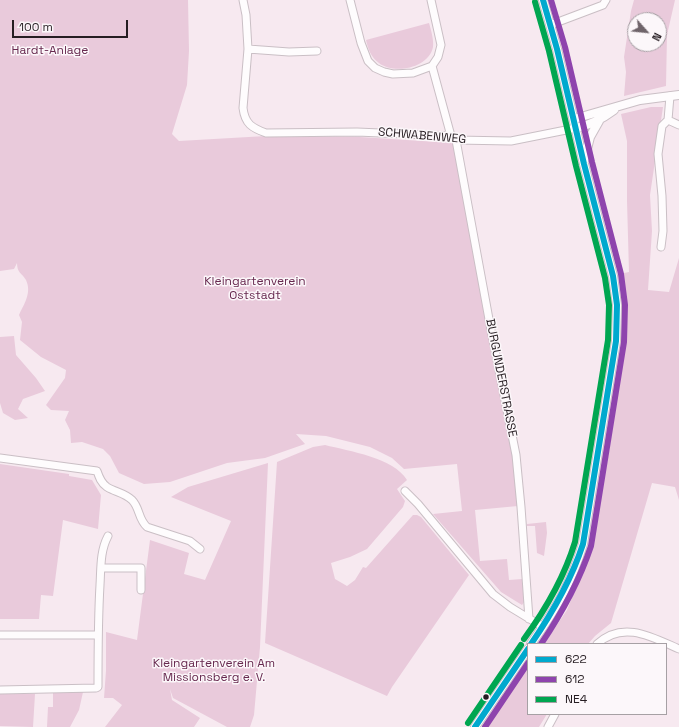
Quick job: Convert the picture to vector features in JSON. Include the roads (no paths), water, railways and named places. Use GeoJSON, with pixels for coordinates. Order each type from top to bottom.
{"type":"FeatureCollection","features":[{"type":"Feature","properties":{"kind":"street"},"geometry":{"type":"LineString","coordinates":[[243,0],[248,49],[289,52],[317,51]]}},
{"type":"Feature","properties":{"kind":"street"},"geometry":{"type":"LineString","coordinates":[[350,0],[361,43],[368,61],[375,68],[393,74],[413,73],[432,66],[438,57],[441,45],[431,0]]}},
{"type":"Feature","properties":{"kind":"street"},"geometry":{"type":"LineString","coordinates":[[532,643],[559,603],[577,564],[583,544],[616,341],[617,321],[617,305],[613,276],[543,0]]}},
{"type":"Feature","properties":{"kind":"street"},"geometry":{"type":"LineString","coordinates":[[550,25],[602,5],[606,0]]}},
{"type":"Feature","properties":{"kind":"street","name":"SCHWABENWEG"},"geometry":{"type":"LineString","coordinates":[[248,49],[242,108],[244,117],[249,125],[266,133],[357,132],[511,141],[576,128]]}},
{"type":"Feature","properties":{"kind":"street","name":"BURGUNDERSTRASSE"},"geometry":{"type":"LineString","coordinates":[[432,66],[453,138],[518,470],[529,619]]}},
{"type":"Feature","properties":{"kind":"street"},"geometry":{"type":"LineString","coordinates":[[574,119],[652,98],[679,95]]}},
{"type":"Feature","properties":{"kind":"street"},"geometry":{"type":"LineString","coordinates":[[661,247],[663,231],[662,196],[658,154],[662,126],[668,120],[670,96]]}},
{"type":"Feature","properties":{"kind":"street"},"geometry":{"type":"LineString","coordinates":[[576,128],[589,126],[620,107]]}},
{"type":"Feature","properties":{"kind":"street"},"geometry":{"type":"LineString","coordinates":[[668,120],[679,125]]}},
{"type":"Feature","properties":{"kind":"street"},"geometry":{"type":"LineString","coordinates":[[584,164],[590,137],[599,121]]}},
{"type":"Feature","properties":{"kind":"street"},"geometry":{"type":"LineString","coordinates":[[0,458],[97,471],[101,481],[107,487],[118,491],[135,503],[142,523],[147,527],[190,541],[200,549]]}},
{"type":"Feature","properties":{"kind":"street"},"geometry":{"type":"LineString","coordinates":[[405,491],[418,504],[494,594],[510,607],[543,627]]}},
{"type":"Feature","properties":{"kind":"street"},"geometry":{"type":"LineString","coordinates":[[0,690],[98,687],[98,635],[101,568],[104,544],[108,536]]}},
{"type":"Feature","properties":{"kind":"street"},"geometry":{"type":"LineString","coordinates":[[101,568],[141,568],[141,590]]}},
{"type":"Feature","properties":{"kind":"street"},"geometry":{"type":"LineString","coordinates":[[599,643],[613,634],[630,632],[649,636],[665,643]]}},
{"type":"Feature","properties":{"kind":"street"},"geometry":{"type":"LineString","coordinates":[[0,635],[98,635]]}},
{"type":"Feature","properties":{"kind":"street"},"geometry":{"type":"LineString","coordinates":[[667,644],[679,649]]}},
{"type":"Feature","properties":{"kind":"street"},"geometry":{"type":"LineString","coordinates":[[475,727],[527,650]]}},
{"type":"Feature","properties":{"kind":"street"},"geometry":{"type":"LineString","coordinates":[[548,727],[554,715]]}},
{"type":"Feature","properties":{"kind":"park label","name":"Hardt-Anlage"},"geometry":{"type":"Point","coordinates":[50,51]}},
{"type":"Feature","properties":{"kind":"park label","name":"Kleingartenverein Oststadt"},"geometry":{"type":"Point","coordinates":[255,289]}},
{"type":"Feature","properties":{"kind":"park label","name":"Kleingartenverein Am Missionsberg e. V."},"geometry":{"type":"Point","coordinates":[214,671]}}]}
